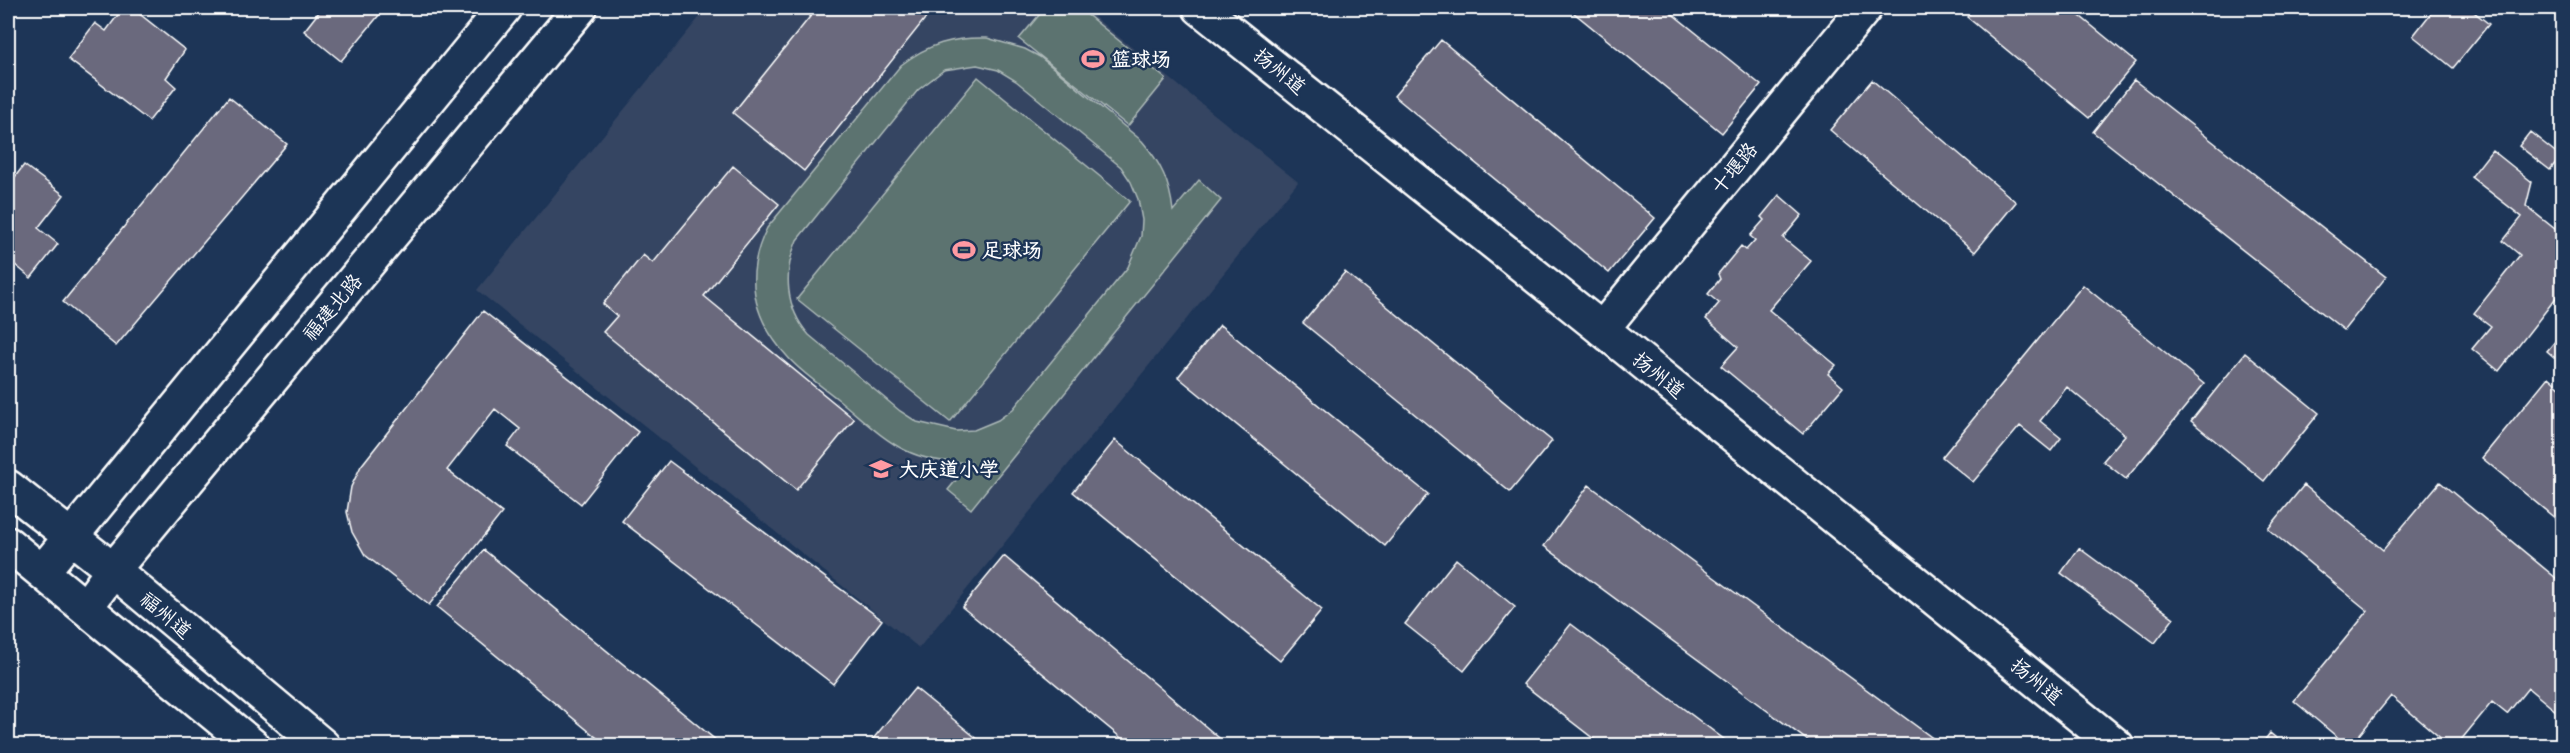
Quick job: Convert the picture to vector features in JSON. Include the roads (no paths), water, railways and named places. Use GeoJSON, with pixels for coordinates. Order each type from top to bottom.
{"type":"FeatureCollection","features":[{"type":"Feature","properties":{"kind":"street"},"geometry":{"type":"LineString","coordinates":[[42,572],[504,8]]}},
{"type":"Feature","properties":{"kind":"street","name":"福建北路"},"geometry":{"type":"LineString","coordinates":[[86,607],[113,570],[580,8]]}},
{"type":"Feature","properties":{"kind":"street","name":"扬州道"},"geometry":{"type":"LineString","coordinates":[[1200,8],[1602,329],[2117,746]]}},
{"type":"Feature","properties":{"kind":"street","name":"十堰路"},"geometry":{"type":"LineString","coordinates":[[1602,329],[1865,8]]}},
{"type":"Feature","properties":{"kind":"street","name":"福州道"},"geometry":{"type":"LineString","coordinates":[[8,487],[113,570],[323,746]]}},
{"type":"Feature","properties":{"kind":"street"},"geometry":{"type":"LineString","coordinates":[[8,544],[253,746]]}},
{"type":"Feature","properties":{"kind":"place","name":"篮球场"},"geometry":{"type":"Point","coordinates":[1093,59]}},
{"type":"Feature","properties":{"kind":"place","name":"足球场"},"geometry":{"type":"Point","coordinates":[964,250]}},
{"type":"Feature","properties":{"kind":"place","name":"大庆道小学"},"geometry":{"type":"Point","coordinates":[881,469]}}]}
